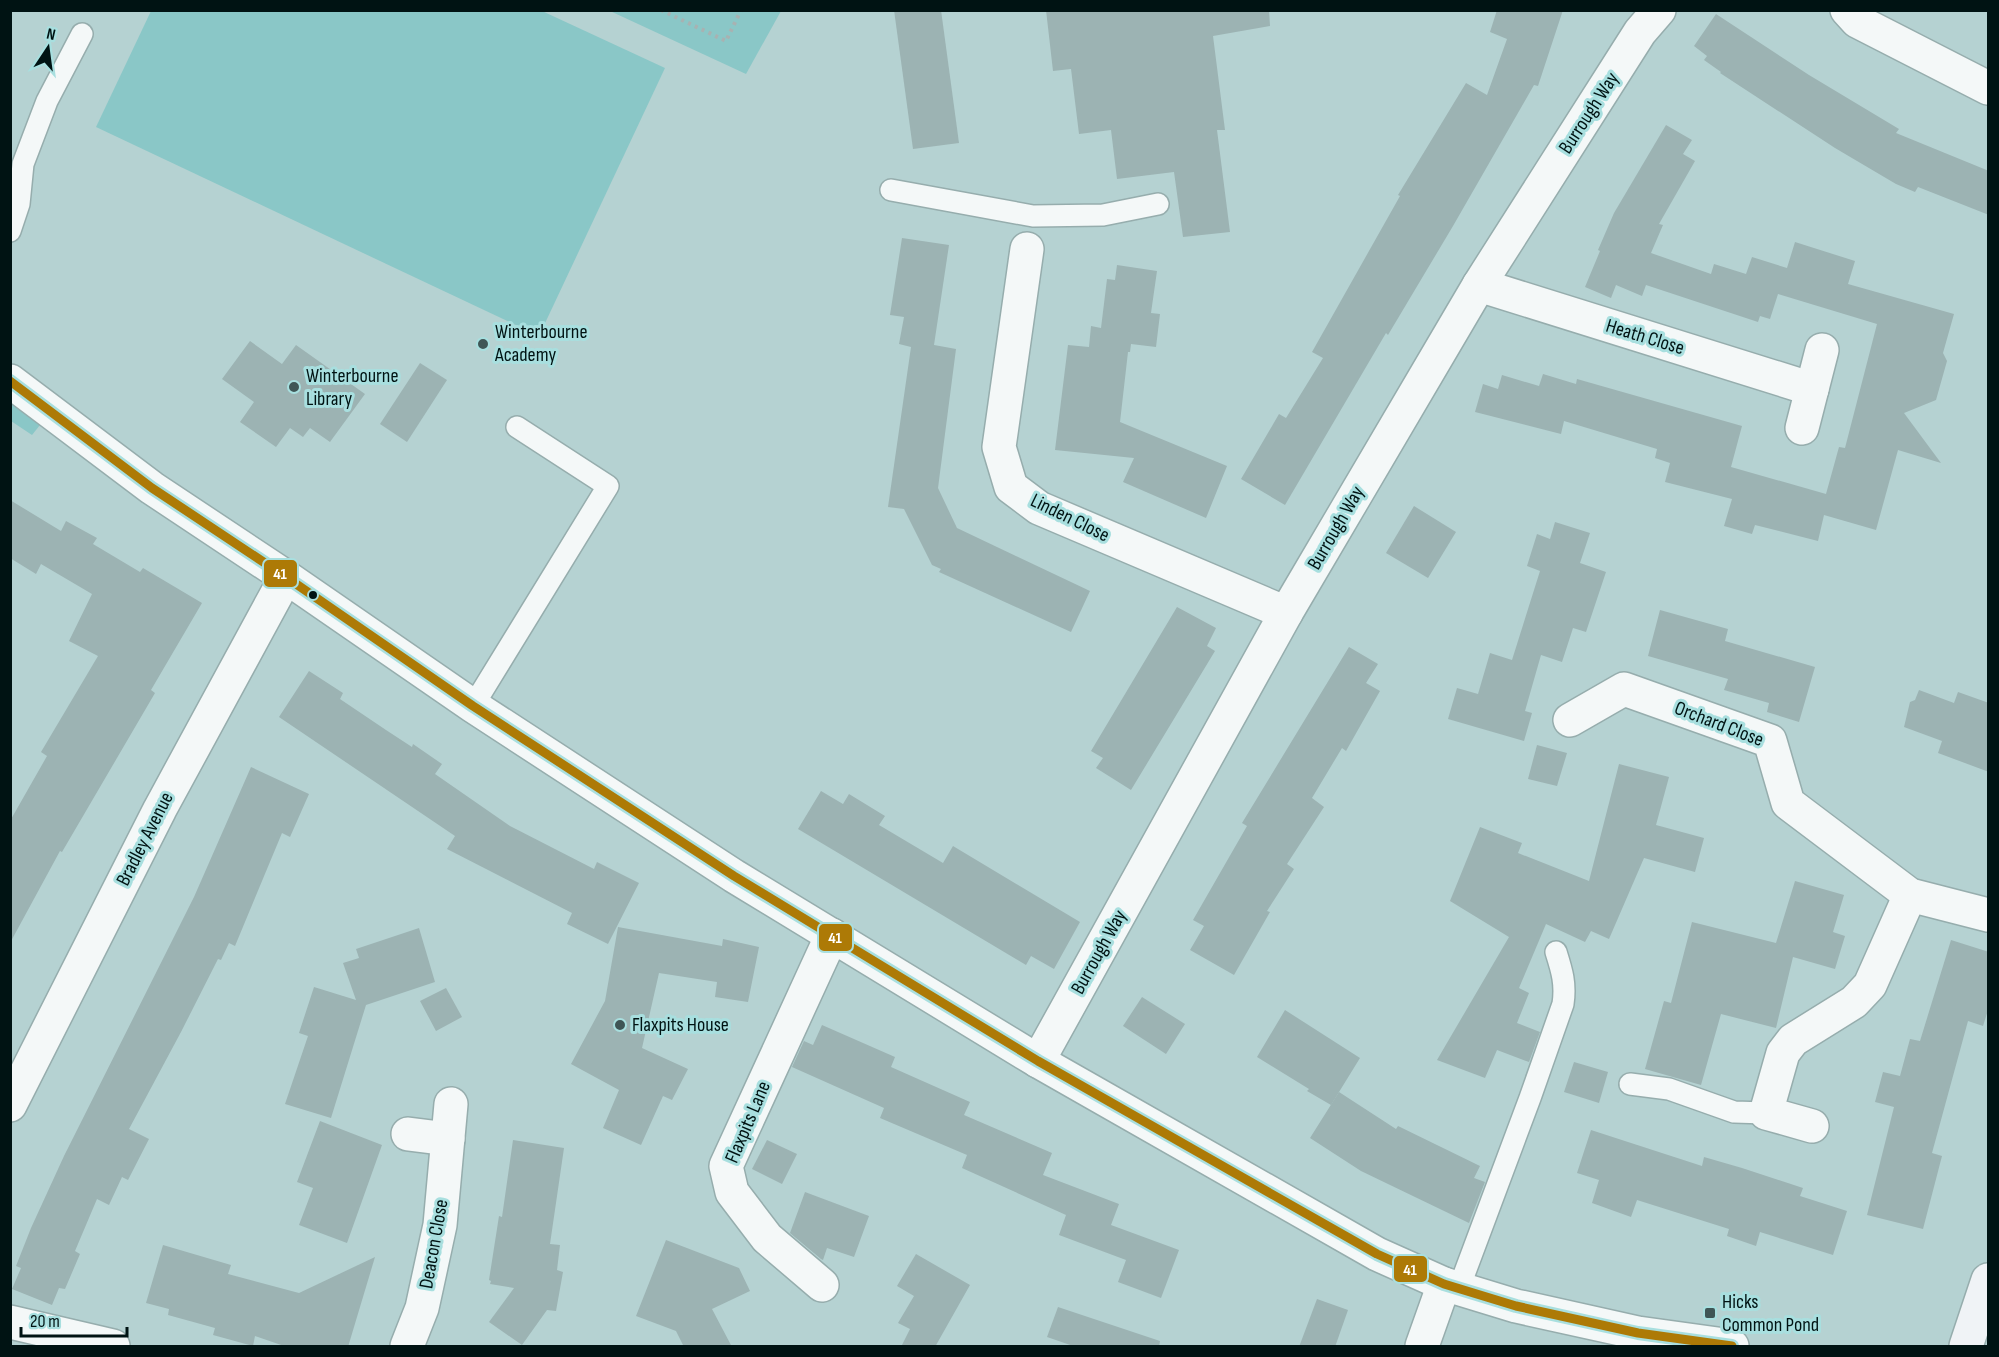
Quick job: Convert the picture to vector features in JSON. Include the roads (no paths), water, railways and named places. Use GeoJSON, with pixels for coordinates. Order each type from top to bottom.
{"type":"FeatureCollection","features":[{"type":"Feature","properties":{"kind":"street","name":"Burrough Way"},"geometry":{"type":"LineString","coordinates":[[1038,1061],[1287,613],[1479,285],[1640,32],[1659,10]]}},
{"type":"Feature","properties":{"kind":"street"},"geometry":{"type":"LineString","coordinates":[[1847,10],[1857,21],[1989,88]]}},
{"type":"Feature","properties":{"kind":"street","name":"Linden Close"},"geometry":{"type":"LineString","coordinates":[[1027,249],[999,447],[1011,487],[1039,508],[1287,613]]}},
{"type":"Feature","properties":{"kind":"street","name":"Heath Close"},"geometry":{"type":"LineString","coordinates":[[1479,285],[1812,389]]}},
{"type":"Feature","properties":{"kind":"street"},"geometry":{"type":"LineString","coordinates":[[1802,428],[1822,350]]}},
{"type":"Feature","properties":{"kind":"street"},"geometry":{"type":"LineString","coordinates":[[10,381],[152,488],[473,706],[734,876],[1038,1061],[1377,1254],[1451,1286],[1516,1306],[1638,1333],[1732,1347]]}},
{"type":"Feature","properties":{"kind":"street","name":"Bradley Avenue"},"geometry":{"type":"LineString","coordinates":[[10,1105],[160,809],[286,577]]}},
{"type":"Feature","properties":{"kind":"street","name":"Orchard Close"},"geometry":{"type":"LineString","coordinates":[[1570,720],[1624,689],[1770,741],[1788,803],[1910,895],[1989,915]]}},
{"type":"Feature","properties":{"kind":"street"},"geometry":{"type":"LineString","coordinates":[[1812,1126],[1766,1113],[1782,1053],[1793,1040],[1854,1002],[1870,986],[1910,895]]}},
{"type":"Feature","properties":{"kind":"street","name":"Flaxpits Lane"},"geometry":{"type":"LineString","coordinates":[[822,1285],[766,1238],[732,1192],[726,1166],[832,935]]}},
{"type":"Feature","properties":{"kind":"street","name":"Deacon Close"},"geometry":{"type":"LineString","coordinates":[[407,1347],[422,1308],[440,1225],[451,1104]]}},
{"type":"Feature","properties":{"kind":"street"},"geometry":{"type":"LineString","coordinates":[[408,1134],[448,1139]]}},
{"type":"Feature","properties":{"kind":"street"},"geometry":{"type":"LineString","coordinates":[[1960,1345],[1989,1280]]}},
{"type":"Feature","properties":{"kind":"street"},"geometry":{"type":"LineString","coordinates":[[1422,1347],[1451,1286]]}},
{"type":"Feature","properties":{"kind":"street"},"geometry":{"type":"LineString","coordinates":[[10,1322],[113,1347]]}},
{"type":"Feature","properties":{"kind":"lane"},"geometry":{"type":"LineString","coordinates":[[10,231],[19,204],[23,164],[47,101],[82,34]]}},
{"type":"Feature","properties":{"kind":"lane"},"geometry":{"type":"LineString","coordinates":[[891,190],[1033,216],[1103,215],[1158,204]]}},
{"type":"Feature","properties":{"kind":"lane"},"geometry":{"type":"LineString","coordinates":[[1027,249],[1033,216]]}},
{"type":"Feature","properties":{"kind":"lane"},"geometry":{"type":"LineString","coordinates":[[473,706],[608,486],[517,427]]}},
{"type":"Feature","properties":{"kind":"lane"},"geometry":{"type":"LineString","coordinates":[[1451,1286],[1530,1098],[1563,1004],[1564,977],[1556,952]]}},
{"type":"Feature","properties":{"kind":"lane"},"geometry":{"type":"LineString","coordinates":[[1630,1084],[1669,1089],[1734,1112],[1766,1113]]}},
{"type":"Feature","properties":{"kind":"place","name":"Winterbourne Academy"},"geometry":{"type":"Point","coordinates":[483,344]}},
{"type":"Feature","properties":{"kind":"place","name":"Winterbourne Library"},"geometry":{"type":"Point","coordinates":[294,387]}},
{"type":"Feature","properties":{"kind":"place","name":"Flaxpits House"},"geometry":{"type":"Point","coordinates":[620,1025]}},
{"type":"Feature","properties":{"kind":"place","name":"Hicks Common Pond"},"geometry":{"type":"Point","coordinates":[1710,1313]}}]}
